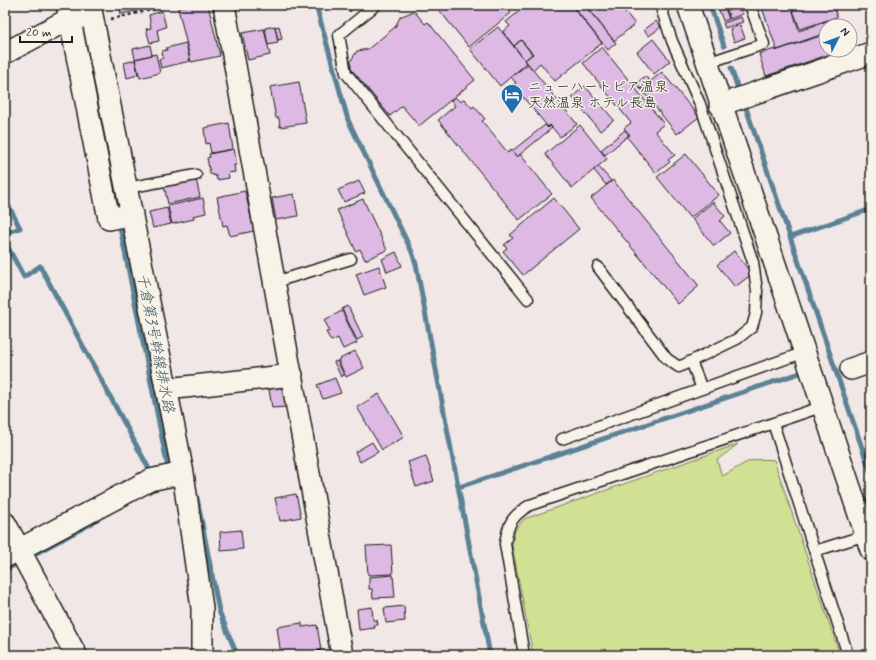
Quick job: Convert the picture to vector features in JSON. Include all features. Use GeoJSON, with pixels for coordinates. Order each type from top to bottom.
{"type":"FeatureCollection","features":[{"type":"Feature","properties":{"kind":"street"},"geometry":{"type":"LineString","coordinates":[[224,5],[342,655]]}},
{"type":"Feature","properties":{"kind":"street"},"geometry":{"type":"LineString","coordinates":[[688,5],[720,105],[824,406],[869,542]]}},
{"type":"Feature","properties":{"kind":"street"},"geometry":{"type":"LineString","coordinates":[[68,12],[109,220],[132,214]]}},
{"type":"Feature","properties":{"kind":"street"},"geometry":{"type":"LineString","coordinates":[[5,53],[68,12],[92,14],[183,473],[202,608],[202,655]]}},
{"type":"Feature","properties":{"kind":"street"},"geometry":{"type":"LineString","coordinates":[[720,105],[871,54]]}},
{"type":"Feature","properties":{"kind":"street"},"geometry":{"type":"LineString","coordinates":[[851,369],[871,362]]}},
{"type":"Feature","properties":{"kind":"street"},"geometry":{"type":"LineString","coordinates":[[167,389],[292,375]]}},
{"type":"Feature","properties":{"kind":"street"},"geometry":{"type":"LineString","coordinates":[[18,556],[150,480],[183,473]]}},
{"type":"Feature","properties":{"kind":"street"},"geometry":{"type":"LineString","coordinates":[[5,523],[18,556],[76,655]]}},
{"type":"Feature","properties":{"kind":"lane"},"geometry":{"type":"LineString","coordinates":[[376,5],[339,35],[346,73],[528,299]]}},
{"type":"Feature","properties":{"kind":"lane"},"geometry":{"type":"LineString","coordinates":[[598,267],[667,359],[679,367],[737,339],[752,327],[756,313],[757,291],[753,262],[700,104],[672,41],[660,5]]}},
{"type":"Feature","properties":{"kind":"lane"},"geometry":{"type":"LineString","coordinates":[[707,63],[764,44],[750,5]]}},
{"type":"Feature","properties":{"kind":"lane"},"geometry":{"type":"LineString","coordinates":[[127,188],[196,175]]}},
{"type":"Feature","properties":{"kind":"lane"},"geometry":{"type":"LineString","coordinates":[[275,282],[351,259]]}},
{"type":"Feature","properties":{"kind":"lane"},"geometry":{"type":"LineString","coordinates":[[562,439],[805,352]]}},
{"type":"Feature","properties":{"kind":"lane"},"geometry":{"type":"LineString","coordinates":[[691,361],[702,389]]}},
{"type":"Feature","properties":{"kind":"lane"},"geometry":{"type":"LineString","coordinates":[[524,655],[505,544],[507,528],[516,513],[530,505],[824,406]]}},
{"type":"Feature","properties":{"kind":"lane"},"geometry":{"type":"LineString","coordinates":[[774,423],[848,655]]}},
{"type":"Feature","properties":{"kind":"lane"},"geometry":{"type":"LineString","coordinates":[[815,551],[869,542]]}},
{"type":"Feature","properties":{"kind":"path"},"geometry":{"type":"LineString","coordinates":[[92,14],[173,5]]}},
{"type":"Feature","properties":{"kind":"green space"},"geometry":{"type":"Polygon","coordinates":[[[738,444],[717,460],[722,476],[751,461],[765,459],[774,460],[840,655],[533,655],[512,545],[515,530],[524,519],[738,444]]]}},
{"type":"Feature","properties":{"kind":"building"},"geometry":{"type":"Polygon","coordinates":[[[119,5],[150,5],[151,8],[121,14],[119,5]]]}},
{"type":"Feature","properties":{"kind":"building"},"geometry":{"type":"Polygon","coordinates":[[[189,5],[208,5],[220,56],[191,62],[178,8],[189,5]]]}},
{"type":"Feature","properties":{"kind":"building"},"geometry":{"type":"Polygon","coordinates":[[[342,5],[350,5],[353,8],[350,12],[342,5]]]}},
{"type":"Feature","properties":{"kind":"building"},"geometry":{"type":"Polygon","coordinates":[[[435,5],[505,5],[511,13],[469,47],[435,5]]]}},
{"type":"Feature","properties":{"kind":"building"},"geometry":{"type":"Polygon","coordinates":[[[527,5],[571,5],[602,43],[555,81],[540,63],[533,70],[525,60],[533,54],[521,40],[514,46],[503,32],[510,26],[506,22],[527,5]]]}},
{"type":"Feature","properties":{"kind":"building"},"geometry":{"type":"Polygon","coordinates":[[[572,5],[587,5],[585,6],[616,43],[608,50],[572,5]]]}},
{"type":"Feature","properties":{"kind":"building"},"geometry":{"type":"Polygon","coordinates":[[[589,5],[626,5],[622,8],[635,24],[614,41],[587,7],[589,5]]]}},
{"type":"Feature","properties":{"kind":"building"},"geometry":{"type":"Polygon","coordinates":[[[717,5],[724,5],[729,19],[723,21],[717,5]]]}},
{"type":"Feature","properties":{"kind":"building"},"geometry":{"type":"Polygon","coordinates":[[[725,5],[740,5],[743,14],[730,19],[725,5]]]}},
{"type":"Feature","properties":{"kind":"building"},"geometry":{"type":"Polygon","coordinates":[[[761,5],[791,5],[799,31],[818,24],[818,36],[777,50],[761,5]]]}},
{"type":"Feature","properties":{"kind":"building"},"geometry":{"type":"Polygon","coordinates":[[[791,5],[833,5],[837,17],[818,18],[818,23],[800,29],[791,5]]]}},
{"type":"Feature","properties":{"kind":"building"},"geometry":{"type":"Polygon","coordinates":[[[162,11],[166,27],[157,30],[159,41],[150,43],[146,29],[151,28],[149,15],[162,11]]]}},
{"type":"Feature","properties":{"kind":"building"},"geometry":{"type":"Polygon","coordinates":[[[414,11],[425,24],[428,22],[475,80],[419,126],[402,106],[390,116],[348,65],[357,51],[368,49],[395,27],[400,17],[414,11]]]}},
{"type":"Feature","properties":{"kind":"building"},"geometry":{"type":"Polygon","coordinates":[[[741,17],[743,22],[725,28],[723,23],[741,17]]]}},
{"type":"Feature","properties":{"kind":"building"},"geometry":{"type":"Polygon","coordinates":[[[656,21],[661,27],[649,36],[644,30],[656,21]]]}},
{"type":"Feature","properties":{"kind":"building"},"geometry":{"type":"Polygon","coordinates":[[[740,25],[745,38],[734,42],[730,29],[740,25]]]}},
{"type":"Feature","properties":{"kind":"building"},"geometry":{"type":"Polygon","coordinates":[[[275,26],[278,43],[268,45],[265,28],[275,26]]]}},
{"type":"Feature","properties":{"kind":"building"},"geometry":{"type":"Polygon","coordinates":[[[279,26],[282,39],[278,40],[275,27],[279,26]]]}},
{"type":"Feature","properties":{"kind":"building"},"geometry":{"type":"Polygon","coordinates":[[[498,27],[527,63],[500,86],[470,49],[498,27]]]}},
{"type":"Feature","properties":{"kind":"building"},"geometry":{"type":"Polygon","coordinates":[[[264,29],[270,55],[248,60],[242,33],[264,29]]]}},
{"type":"Feature","properties":{"kind":"building"},"geometry":{"type":"Polygon","coordinates":[[[818,37],[819,58],[766,76],[759,54],[775,49],[775,51],[818,37]]]}},
{"type":"Feature","properties":{"kind":"building"},"geometry":{"type":"Polygon","coordinates":[[[653,39],[670,61],[654,74],[637,52],[653,39]]]}},
{"type":"Feature","properties":{"kind":"building"},"geometry":{"type":"Polygon","coordinates":[[[521,40],[532,54],[525,60],[514,46],[521,40]]]}},
{"type":"Feature","properties":{"kind":"building"},"geometry":{"type":"Polygon","coordinates":[[[186,43],[190,61],[161,68],[159,59],[163,58],[162,51],[167,50],[166,48],[186,43]]]}},
{"type":"Feature","properties":{"kind":"building"},"geometry":{"type":"Polygon","coordinates":[[[150,45],[152,55],[135,59],[133,49],[150,45]]]}},
{"type":"Feature","properties":{"kind":"building"},"geometry":{"type":"Polygon","coordinates":[[[602,47],[664,124],[655,131],[675,155],[668,160],[670,162],[656,173],[627,137],[630,135],[624,128],[631,123],[583,63],[602,47]]]}},
{"type":"Feature","properties":{"kind":"building"},"geometry":{"type":"Polygon","coordinates":[[[156,54],[160,73],[140,78],[135,59],[156,54]]]}},
{"type":"Feature","properties":{"kind":"building"},"geometry":{"type":"Polygon","coordinates":[[[135,60],[138,75],[127,78],[124,63],[135,60]]]}},
{"type":"Feature","properties":{"kind":"building"},"geometry":{"type":"Polygon","coordinates":[[[528,64],[577,124],[560,137],[550,125],[548,127],[513,85],[516,83],[511,77],[528,64]]]}},
{"type":"Feature","properties":{"kind":"building"},"geometry":{"type":"Polygon","coordinates":[[[662,72],[699,117],[677,134],[641,89],[662,72]]]}},
{"type":"Feature","properties":{"kind":"building"},"geometry":{"type":"Polygon","coordinates":[[[645,76],[650,81],[640,89],[636,84],[645,76]]]}},
{"type":"Feature","properties":{"kind":"building"},"geometry":{"type":"Polygon","coordinates":[[[299,82],[306,123],[280,127],[279,118],[276,118],[270,87],[299,82]]]}},
{"type":"Feature","properties":{"kind":"building"},"geometry":{"type":"Polygon","coordinates":[[[585,86],[614,120],[600,131],[572,97],[585,86]]]}},
{"type":"Feature","properties":{"kind":"building"},"geometry":{"type":"Polygon","coordinates":[[[455,97],[460,102],[464,99],[472,108],[474,106],[485,119],[482,121],[508,153],[511,150],[517,157],[520,154],[552,194],[519,220],[438,120],[455,106],[451,100],[455,97]]]}},
{"type":"Feature","properties":{"kind":"building"},"geometry":{"type":"Polygon","coordinates":[[[229,123],[233,149],[211,153],[209,143],[206,144],[204,128],[229,123]]]}},
{"type":"Feature","properties":{"kind":"building"},"geometry":{"type":"Polygon","coordinates":[[[545,125],[548,128],[550,126],[552,128],[517,157],[512,151],[545,125]]]}},
{"type":"Feature","properties":{"kind":"building"},"geometry":{"type":"Polygon","coordinates":[[[580,125],[607,159],[572,188],[545,154],[580,125]]]}},
{"type":"Feature","properties":{"kind":"building"},"geometry":{"type":"Polygon","coordinates":[[[625,130],[629,135],[605,155],[601,150],[625,130]]]}},
{"type":"Feature","properties":{"kind":"building"},"geometry":{"type":"Polygon","coordinates":[[[234,149],[237,165],[234,165],[235,172],[228,173],[229,178],[217,180],[216,176],[210,174],[207,158],[210,157],[209,154],[234,149]]]}},
{"type":"Feature","properties":{"kind":"building"},"geometry":{"type":"Polygon","coordinates":[[[686,154],[719,195],[690,218],[657,177],[686,154]]]}},
{"type":"Feature","properties":{"kind":"building"},"geometry":{"type":"Polygon","coordinates":[[[598,166],[611,181],[606,185],[594,170],[598,166]]]}},
{"type":"Feature","properties":{"kind":"building"},"geometry":{"type":"Polygon","coordinates":[[[196,179],[200,197],[168,204],[164,186],[196,179]]]}},
{"type":"Feature","properties":{"kind":"building"},"geometry":{"type":"Polygon","coordinates":[[[613,180],[699,286],[678,304],[591,198],[613,180]]]}},
{"type":"Feature","properties":{"kind":"building"},"geometry":{"type":"Polygon","coordinates":[[[359,181],[365,193],[344,202],[338,190],[359,181]]]}},
{"type":"Feature","properties":{"kind":"building"},"geometry":{"type":"Polygon","coordinates":[[[245,191],[254,231],[230,236],[227,225],[223,226],[217,197],[245,191]]]}},
{"type":"Feature","properties":{"kind":"building"},"geometry":{"type":"Polygon","coordinates":[[[294,194],[298,216],[276,220],[272,198],[294,194]]]}},
{"type":"Feature","properties":{"kind":"building"},"geometry":{"type":"Polygon","coordinates":[[[203,198],[206,213],[193,216],[194,219],[172,224],[168,206],[203,198]]]}},
{"type":"Feature","properties":{"kind":"building"},"geometry":{"type":"Polygon","coordinates":[[[554,198],[579,229],[523,275],[503,251],[507,248],[504,245],[513,238],[510,235],[554,198]]]}},
{"type":"Feature","properties":{"kind":"building"},"geometry":{"type":"Polygon","coordinates":[[[363,199],[387,250],[365,260],[360,249],[356,251],[337,210],[363,199]]]}},
{"type":"Feature","properties":{"kind":"building"},"geometry":{"type":"Polygon","coordinates":[[[713,202],[725,216],[720,221],[730,233],[714,246],[692,219],[713,202]]]}},
{"type":"Feature","properties":{"kind":"building"},"geometry":{"type":"Polygon","coordinates":[[[167,208],[171,224],[153,228],[149,212],[167,208]]]}},
{"type":"Feature","properties":{"kind":"building"},"geometry":{"type":"Polygon","coordinates":[[[734,251],[752,274],[735,287],[717,265],[734,251]]]}},
{"type":"Feature","properties":{"kind":"building"},"geometry":{"type":"Polygon","coordinates":[[[396,252],[402,266],[387,272],[382,259],[396,252]]]}},
{"type":"Feature","properties":{"kind":"building"},"geometry":{"type":"Polygon","coordinates":[[[379,266],[386,287],[364,295],[356,274],[379,266]]]}},
{"type":"Feature","properties":{"kind":"building"},"geometry":{"type":"Polygon","coordinates":[[[348,306],[363,337],[357,340],[342,309],[348,306]]]}},
{"type":"Feature","properties":{"kind":"building"},"geometry":{"type":"Polygon","coordinates":[[[342,311],[357,343],[343,349],[338,338],[331,341],[326,332],[330,331],[324,320],[342,311]]]}},
{"type":"Feature","properties":{"kind":"building"},"geometry":{"type":"Polygon","coordinates":[[[355,351],[364,368],[346,377],[338,360],[355,351]]]}},
{"type":"Feature","properties":{"kind":"building"},"geometry":{"type":"Polygon","coordinates":[[[337,361],[344,375],[341,377],[334,362],[337,361]]]}},
{"type":"Feature","properties":{"kind":"building"},"geometry":{"type":"Polygon","coordinates":[[[335,378],[341,393],[323,399],[317,385],[335,378]]]}},
{"type":"Feature","properties":{"kind":"building"},"geometry":{"type":"Polygon","coordinates":[[[284,387],[287,407],[272,408],[269,389],[284,387]]]}},
{"type":"Feature","properties":{"kind":"building"},"geometry":{"type":"Polygon","coordinates":[[[379,394],[404,437],[382,450],[357,407],[379,394]]]}},
{"type":"Feature","properties":{"kind":"building"},"geometry":{"type":"Polygon","coordinates":[[[372,442],[378,452],[360,462],[355,452],[372,442]]]}},
{"type":"Feature","properties":{"kind":"building"},"geometry":{"type":"Polygon","coordinates":[[[426,456],[434,481],[416,487],[408,462],[426,456]]]}},
{"type":"Feature","properties":{"kind":"building"},"geometry":{"type":"Polygon","coordinates":[[[296,494],[301,517],[280,521],[275,498],[296,494]]]}},
{"type":"Feature","properties":{"kind":"building"},"geometry":{"type":"Polygon","coordinates":[[[241,530],[243,549],[221,551],[220,532],[241,530]]]}},
{"type":"Feature","properties":{"kind":"building"},"geometry":{"type":"Polygon","coordinates":[[[391,545],[393,574],[368,575],[366,546],[391,545]]]}},
{"type":"Feature","properties":{"kind":"building"},"geometry":{"type":"Polygon","coordinates":[[[393,575],[395,597],[373,598],[372,589],[369,589],[369,577],[393,575]]]}},
{"type":"Feature","properties":{"kind":"building"},"geometry":{"type":"Polygon","coordinates":[[[404,606],[405,621],[386,623],[384,608],[404,606]]]}},
{"type":"Feature","properties":{"kind":"building"},"geometry":{"type":"Polygon","coordinates":[[[372,607],[373,620],[377,620],[378,625],[374,625],[375,628],[359,630],[357,609],[372,607]]]}},
{"type":"Feature","properties":{"kind":"building"},"geometry":{"type":"Polygon","coordinates":[[[302,623],[302,627],[317,625],[321,650],[306,653],[306,655],[281,655],[277,627],[302,623]]]}},
{"type":"Feature","properties":{"kind":"building"},"geometry":{"type":"Polygon","coordinates":[[[331,650],[332,655],[314,655],[314,652],[331,650]]]}},
{"type":"Feature","properties":{"kind":"waterway"},"geometry":{"type":"LineString","coordinates":[[316,5],[348,120],[412,252],[416,264],[490,655]]}},
{"type":"Feature","properties":{"kind":"waterway"},"geometry":{"type":"LineString","coordinates":[[710,5],[724,46]]}},
{"type":"Feature","properties":{"kind":"waterway"},"geometry":{"type":"LineString","coordinates":[[731,68],[737,86]]}},
{"type":"Feature","properties":{"kind":"waterway"},"geometry":{"type":"LineString","coordinates":[[746,108],[871,474]]}},
{"type":"Feature","properties":{"kind":"waterway"},"geometry":{"type":"LineString","coordinates":[[5,199],[20,228],[5,233]]}},
{"type":"Feature","properties":{"kind":"waterway"},"geometry":{"type":"LineString","coordinates":[[790,237],[871,209]]}},
{"type":"Feature","properties":{"kind":"waterway","name":"千倉第3号幹線排水路"},"geometry":{"type":"LineString","coordinates":[[120,227],[167,463]]}},
{"type":"Feature","properties":{"kind":"waterway"},"geometry":{"type":"LineString","coordinates":[[5,242],[24,277],[40,266],[148,467]]}},
{"type":"Feature","properties":{"kind":"waterway"},"geometry":{"type":"LineString","coordinates":[[459,487],[800,373]]}},
{"type":"Feature","properties":{"kind":"waterway"},"geometry":{"type":"LineString","coordinates":[[197,498],[219,611],[237,655]]}},
{"type":"Feature","properties":{"kind":"waterway","name":"千倉第3号幹線排水路"},"geometry":{"type":"LineString","coordinates":[[29,557],[92,523]]}},
{"type":"Feature","properties":{"kind":"waterway","name":"千倉第3号幹線排水路"},"geometry":{"type":"LineString","coordinates":[[5,570],[20,562]]}},
{"type":"Feature","properties":{"kind":"place","name":"ニューハートピア温泉 天然温泉 ホテル長島"},"geometry":{"type":"Point","coordinates":[512,114]}}]}
